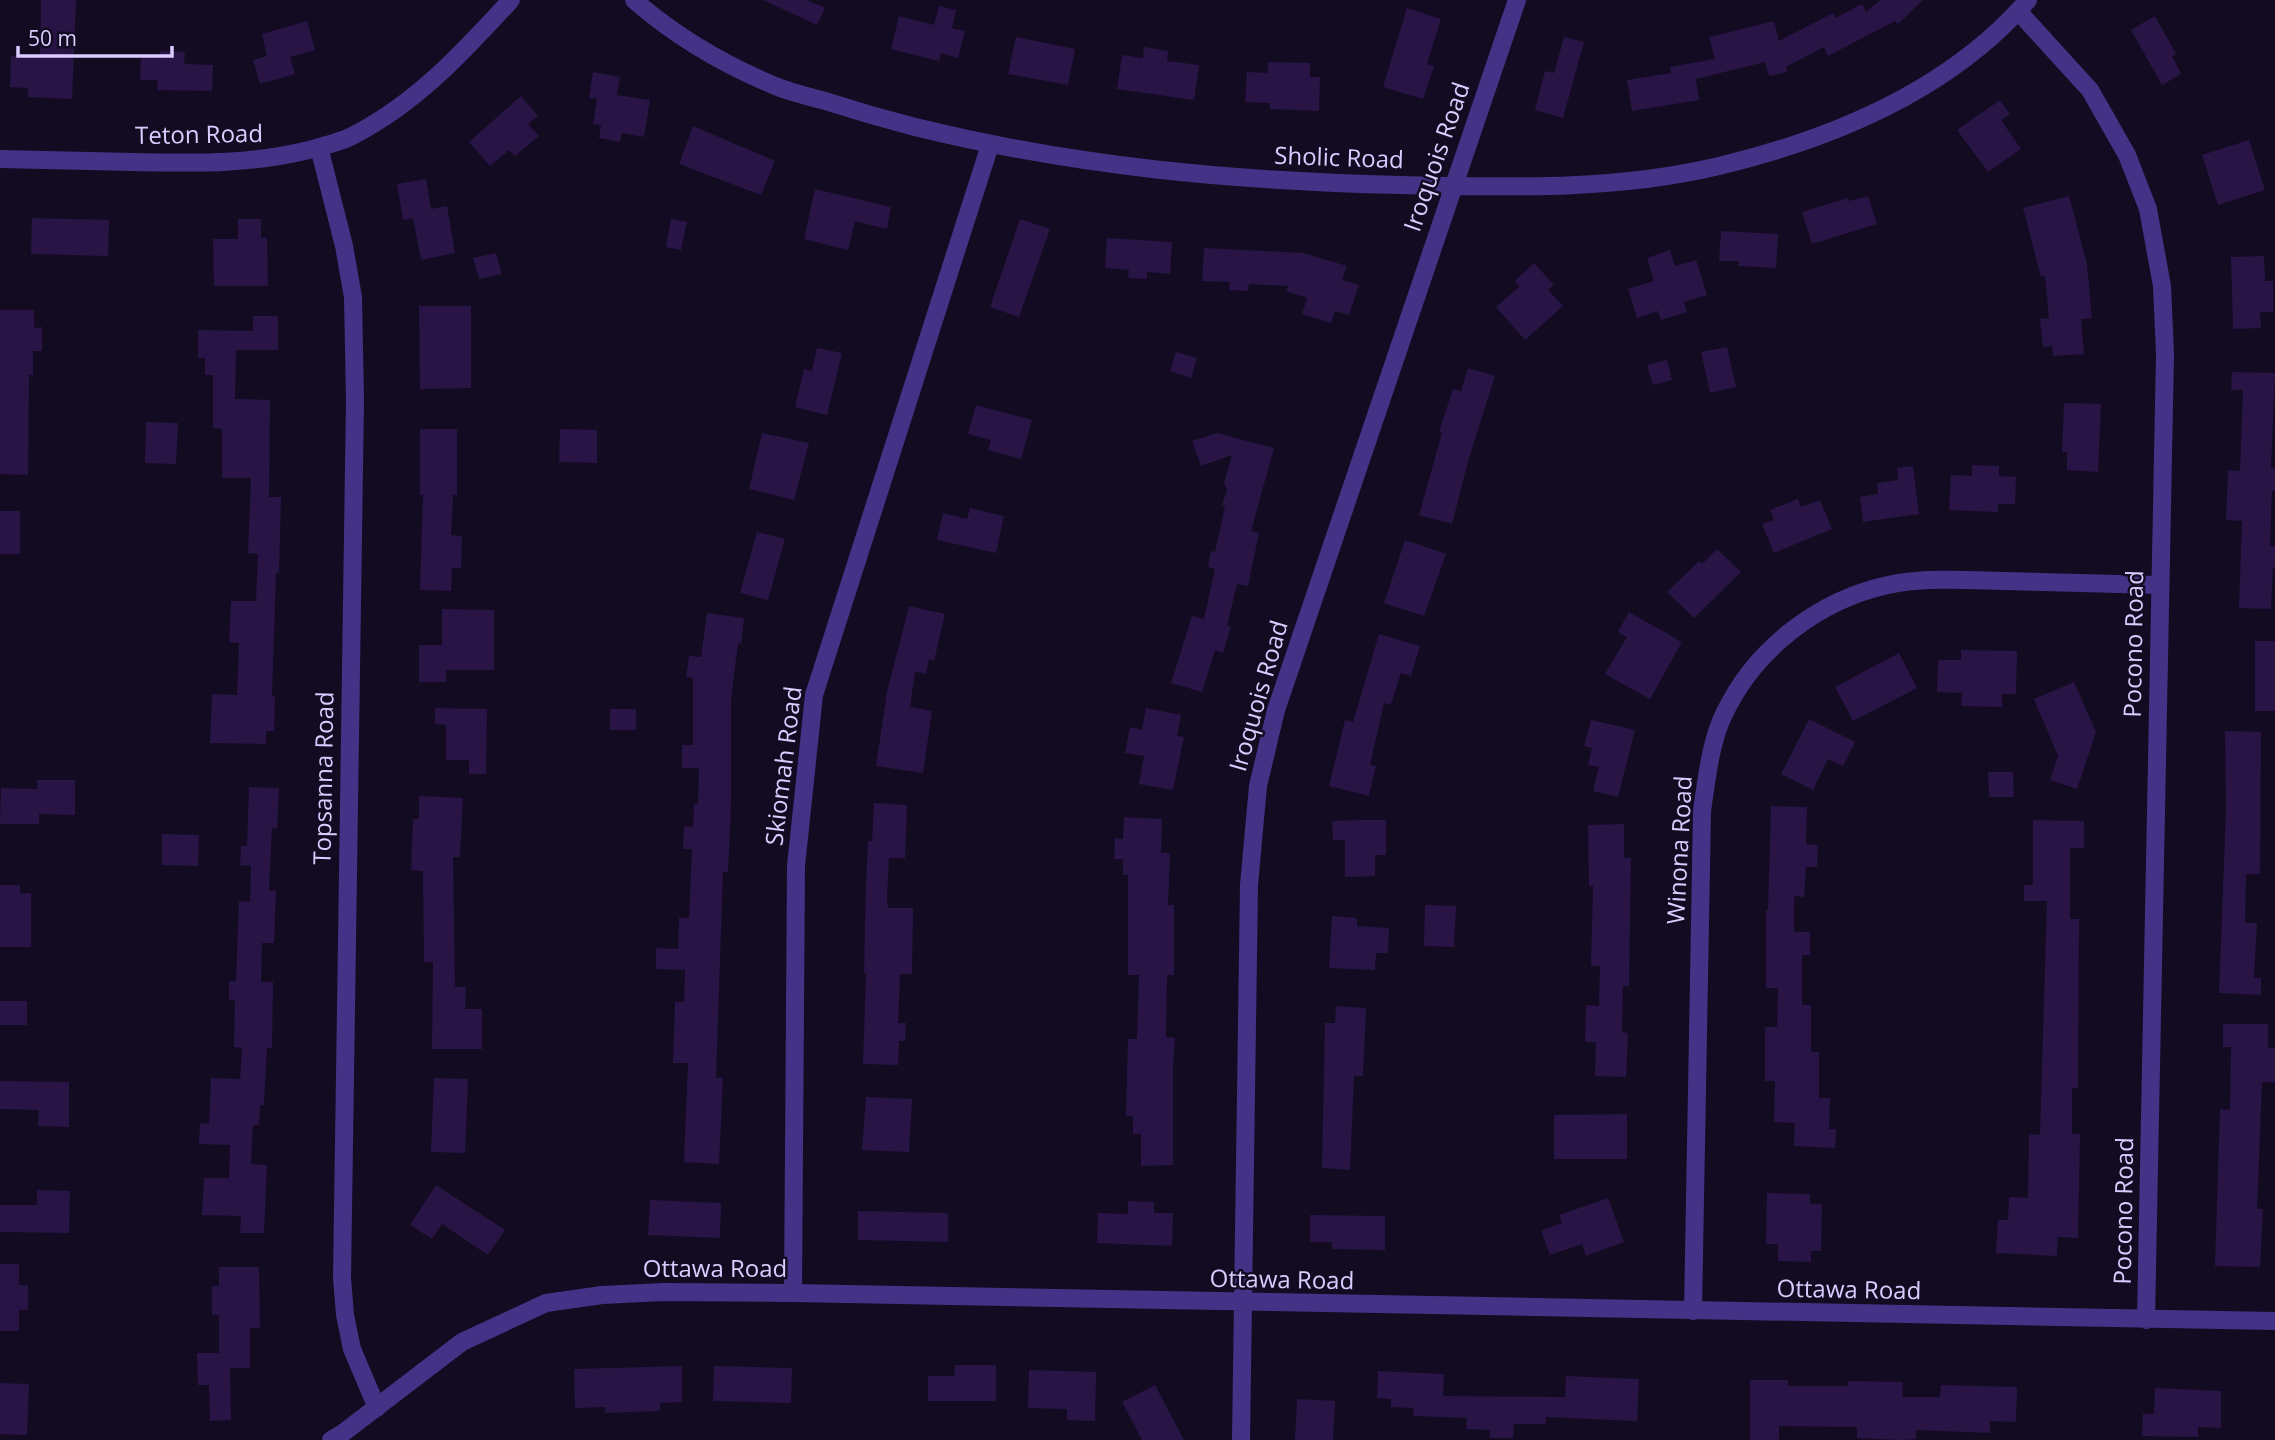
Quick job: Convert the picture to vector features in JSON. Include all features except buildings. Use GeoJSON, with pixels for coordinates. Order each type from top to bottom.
{"type":"FeatureCollection","features":[{"type":"Feature","properties":{"kind":"street","name":"Teton Road"},"geometry":{"type":"LineString","coordinates":[[0,159],[213,163],[271,159],[318,147],[352,136],[392,113],[419,93],[447,69],[512,0]]}},
{"type":"Feature","properties":{"kind":"street","name":"Sholic Road"},"geometry":{"type":"LineString","coordinates":[[634,0],[658,20],[716,58],[776,86],[878,117],[990,145],[1090,163],[1184,174],[1308,183],[1537,187],[1624,183],[1716,167],[1786,148],[1856,121],[1906,97],[1964,59],[2023,6]]}},
{"type":"Feature","properties":{"kind":"street","name":"Iroquois Road"},"geometry":{"type":"LineString","coordinates":[[1241,1440],[1249,885],[1258,786],[1276,710],[1517,0]]}},
{"type":"Feature","properties":{"kind":"street","name":"Pocono Road"},"geometry":{"type":"LineString","coordinates":[[2023,6],[2090,90],[2127,155],[2148,209],[2162,286],[2165,354],[2146,1320]]}},
{"type":"Feature","properties":{"kind":"street","name":"Skiomah Road"},"geometry":{"type":"LineString","coordinates":[[793,1293],[796,866],[814,695],[990,145]]}},
{"type":"Feature","properties":{"kind":"street","name":"Topsanna Road"},"geometry":{"type":"LineString","coordinates":[[318,147],[344,246],[352,297],[355,387],[342,1278],[345,1315],[352,1349],[377,1408]]}},
{"type":"Feature","properties":{"kind":"street","name":"Winona Road"},"geometry":{"type":"LineString","coordinates":[[1693,1311],[1702,811],[1709,762],[1721,725],[1725,713],[1744,683],[1781,638],[1817,613],[1852,596],[1889,585],[1957,580],[2160,585]]}},
{"type":"Feature","properties":{"kind":"street","name":"Ottawa Road"},"geometry":{"type":"LineString","coordinates":[[331,1440],[462,1342],[546,1303],[602,1294],[793,1293],[1243,1304],[2275,1321]]}}]}
